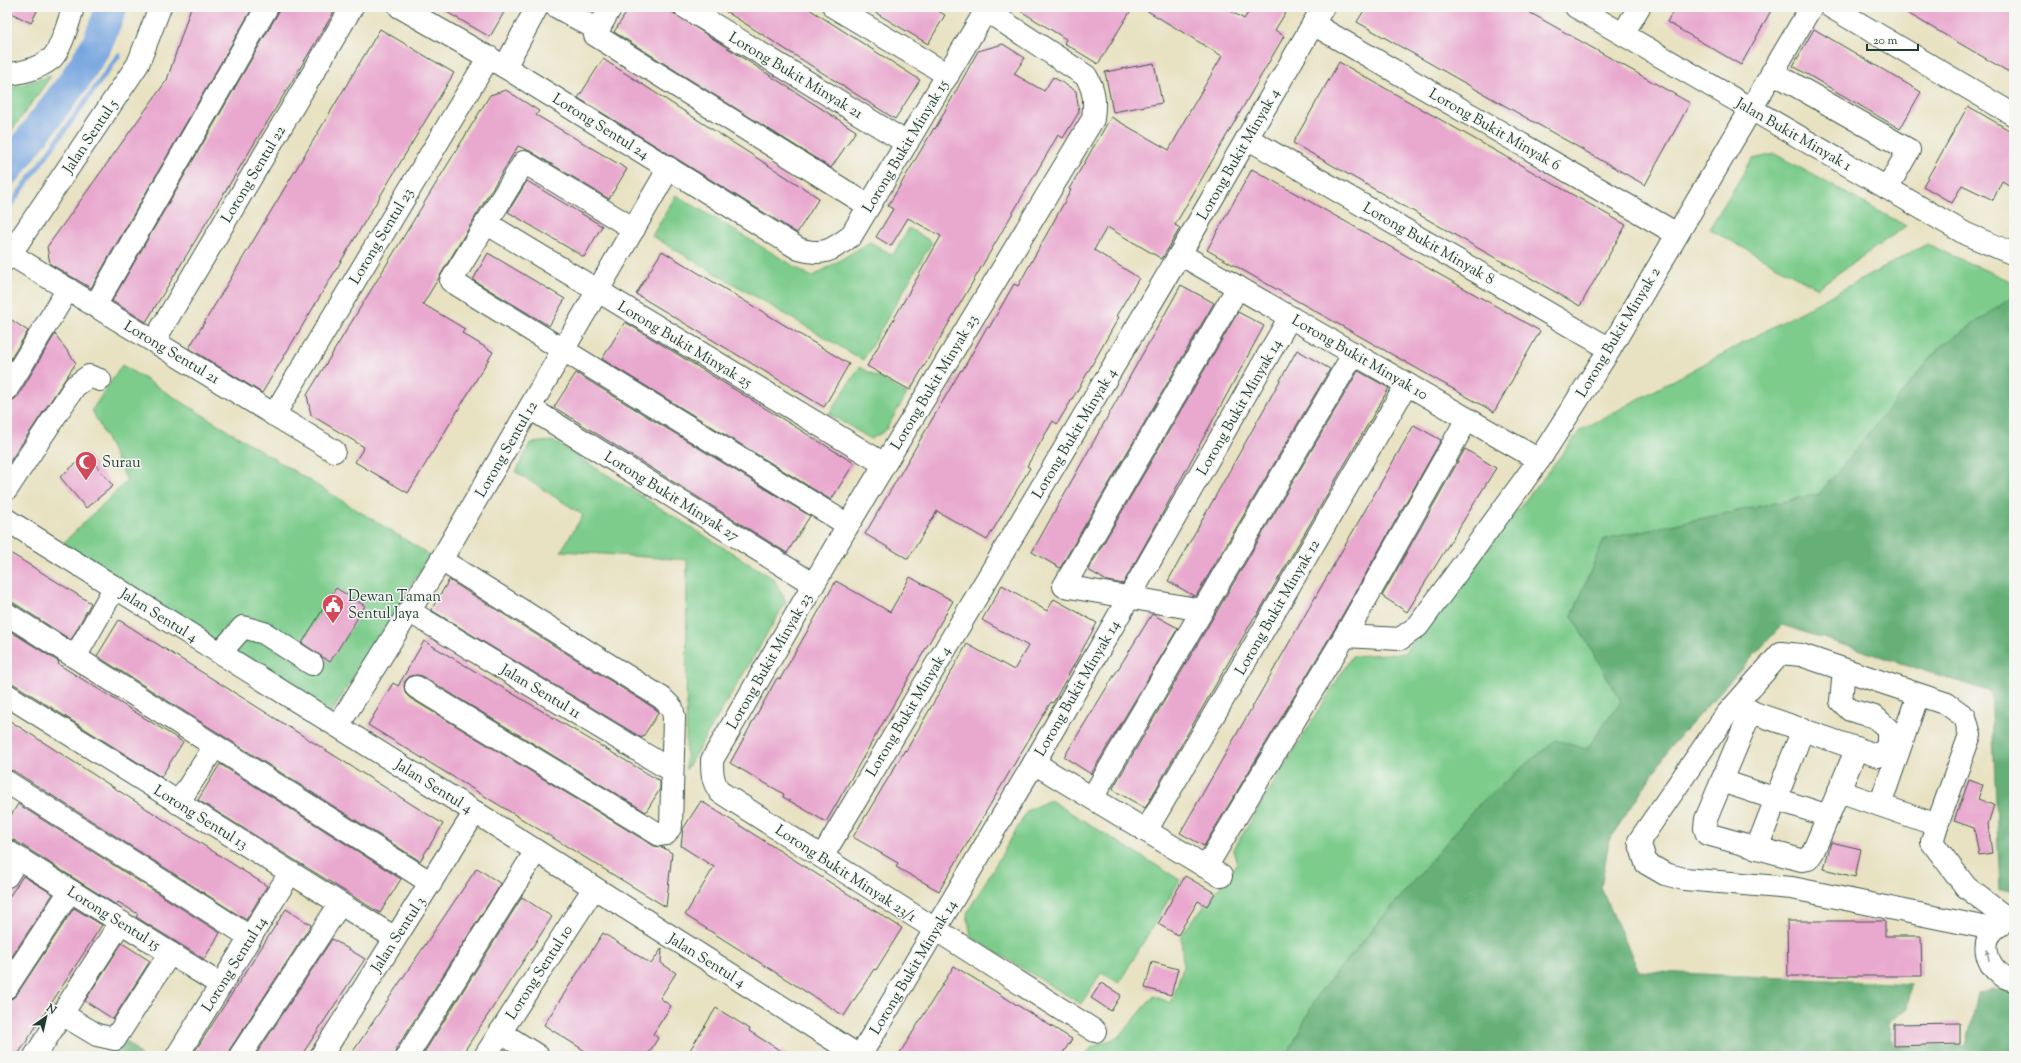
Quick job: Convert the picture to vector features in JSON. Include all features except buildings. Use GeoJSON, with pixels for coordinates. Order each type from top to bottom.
{"type":"FeatureCollection","features":[{"type":"Feature","properties":{"kind":"street"},"geometry":{"type":"LineString","coordinates":[[7,74],[21,73],[52,58],[65,34],[73,7]]}},
{"type":"Feature","properties":{"kind":"street","name":"Jalan Sentul 5"},"geometry":{"type":"LineString","coordinates":[[9,256],[138,64],[160,7]]}},
{"type":"Feature","properties":{"kind":"street"},"geometry":{"type":"LineString","coordinates":[[95,306],[267,7]]}},
{"type":"Feature","properties":{"kind":"street","name":"Lorong Sentul 22"},"geometry":{"type":"LineString","coordinates":[[154,341],[352,7]]}},
{"type":"Feature","properties":{"kind":"street","name":"Lorong Sentul 24"},"geometry":{"type":"LineString","coordinates":[[400,7],[497,62],[799,249]]}},
{"type":"Feature","properties":{"kind":"street","name":"Lorong Sentul 23"},"geometry":{"type":"LineString","coordinates":[[274,415],[497,62],[537,7]]}},
{"type":"Feature","properties":{"kind":"street"},"geometry":{"type":"LineString","coordinates":[[557,7],[598,30]]}},
{"type":"Feature","properties":{"kind":"street"},"geometry":{"type":"LineString","coordinates":[[611,7],[595,35],[868,206]]}},
{"type":"Feature","properties":{"kind":"street","name":"Lorong Bukit Minyak 21"},"geometry":{"type":"LineString","coordinates":[[685,7],[907,143]]}},
{"type":"Feature","properties":{"kind":"street"},"geometry":{"type":"LineString","coordinates":[[834,7],[948,75]]}},
{"type":"Feature","properties":{"kind":"street","name":"Jalan Bukit Minyak 1"},"geometry":{"type":"LineString","coordinates":[[1576,7],[1966,234],[2014,254]]}},
{"type":"Feature","properties":{"kind":"street"},"geometry":{"type":"LineString","coordinates":[[1623,34],[1639,7]]}},
{"type":"Feature","properties":{"kind":"street","name":"Lorong Bukit Minyak 2"},"geometry":{"type":"LineString","coordinates":[[1345,636],[1400,639],[1418,626],[1540,460],[1610,349],[1750,108],[1811,7]]}},
{"type":"Feature","properties":{"kind":"street"},"geometry":{"type":"LineString","coordinates":[[1831,7],[2014,115]]}},
{"type":"Feature","properties":{"kind":"street","name":"Lorong Bukit Minyak 15"},"geometry":{"type":"LineString","coordinates":[[799,249],[816,254],[836,248],[851,236],[948,75],[985,8]]}},
{"type":"Feature","properties":{"kind":"street","name":"Lorong Bukit Minyak 23"},"geometry":{"type":"LineString","coordinates":[[720,792],[714,783],[712,760],[884,464],[1093,119],[1095,103],[1093,88],[1086,76],[985,8]]}},
{"type":"Feature","properties":{"kind":"street","name":"Lorong Bukit Minyak 4"},"geometry":{"type":"LineString","coordinates":[[822,857],[1180,254],[1318,16]]}},
{"type":"Feature","properties":{"kind":"street","name":"Lorong Bukit Minyak 6"},"geometry":{"type":"LineString","coordinates":[[1318,16],[1677,234]]}},
{"type":"Feature","properties":{"kind":"street"},"geometry":{"type":"LineString","coordinates":[[1772,72],[1909,150],[1887,188]]}},
{"type":"Feature","properties":{"kind":"street","name":"Lorong Bukit Minyak 8"},"geometry":{"type":"LineString","coordinates":[[1247,138],[1610,349]]}},
{"type":"Feature","properties":{"kind":"street"},"geometry":{"type":"LineString","coordinates":[[634,229],[524,162],[451,281],[848,525]]}},
{"type":"Feature","properties":{"kind":"street","name":"Lorong Sentul 12"},"geometry":{"type":"LineString","coordinates":[[338,726],[441,560],[669,168]]}},
{"type":"Feature","properties":{"kind":"street","name":"Lorong Bukit Minyak 25"},"geometry":{"type":"LineString","coordinates":[[486,223],[884,464]]}},
{"type":"Feature","properties":{"kind":"street","name":"Lorong Bukit Minyak 10"},"geometry":{"type":"LineString","coordinates":[[1180,254],[1540,460]]}},
{"type":"Feature","properties":{"kind":"street","name":"Lorong Sentul 21"},"geometry":{"type":"LineString","coordinates":[[9,256],[68,289],[334,451]]}},
{"type":"Feature","properties":{"kind":"street"},"geometry":{"type":"LineString","coordinates":[[1202,610],[1064,586],[1238,287]]}},
{"type":"Feature","properties":{"kind":"street"},"geometry":{"type":"LineString","coordinates":[[7,389],[68,289]]}},
{"type":"Feature","properties":{"kind":"street","name":"Lorong Bukit Minyak 14"},"geometry":{"type":"LineString","coordinates":[[859,1056],[1034,763],[1290,317]]}},
{"type":"Feature","properties":{"kind":"street"},"geometry":{"type":"LineString","coordinates":[[1092,798],[1354,354]]}},
{"type":"Feature","properties":{"kind":"street"},"geometry":{"type":"LineString","coordinates":[[7,489],[74,386],[89,376],[100,380]]}},
{"type":"Feature","properties":{"kind":"street","name":"Lorong Bukit Minyak 12"},"geometry":{"type":"LineString","coordinates":[[1146,831],[1407,384]]}},
{"type":"Feature","properties":{"kind":"street","name":"Lorong Bukit Minyak 27"},"geometry":{"type":"LineString","coordinates":[[530,408],[813,584]]}},
{"type":"Feature","properties":{"kind":"street"},"geometry":{"type":"LineString","coordinates":[[1034,763],[1214,871],[1467,419]]}},
{"type":"Feature","properties":{"kind":"street","name":"Jalan Sentul 4"},"geometry":{"type":"LineString","coordinates":[[7,520],[475,812],[859,1056]]}},
{"type":"Feature","properties":{"kind":"street"},"geometry":{"type":"LineString","coordinates":[[416,688],[660,835],[666,834],[670,826],[674,717],[672,708],[662,698],[441,560]]}},
{"type":"Feature","properties":{"kind":"street"},"geometry":{"type":"LineString","coordinates":[[75,657],[115,587]]}},
{"type":"Feature","properties":{"kind":"street","name":"Jalan Sentul 11"},"geometry":{"type":"LineString","coordinates":[[409,611],[672,771]]}},
{"type":"Feature","properties":{"kind":"street"},"geometry":{"type":"LineString","coordinates":[[7,614],[431,883]]}},
{"type":"Feature","properties":{"kind":"street"},"geometry":{"type":"LineString","coordinates":[[220,653],[243,627],[264,633],[312,664]]}},
{"type":"Feature","properties":{"kind":"street"},"geometry":{"type":"LineString","coordinates":[[1781,653],[1802,655],[1947,704],[1965,717],[1970,735],[1932,842],[1966,887],[2005,924],[1975,926],[1792,888],[1684,879],[1665,874],[1646,863],[1639,841],[1742,708],[1781,653]]}},
{"type":"Feature","properties":{"kind":"street"},"geometry":{"type":"LineString","coordinates":[[1742,708],[1878,756],[1888,746],[1888,729],[1875,717],[1850,710],[1841,701],[1844,670]]}},
{"type":"Feature","properties":{"kind":"street","name":"Lorong Sentul 13"},"geometry":{"type":"LineString","coordinates":[[7,695],[395,938]]}},
{"type":"Feature","properties":{"kind":"street"},"geometry":{"type":"LineString","coordinates":[[1880,805],[1918,695]]}},
{"type":"Feature","properties":{"kind":"street"},"geometry":{"type":"LineString","coordinates":[[1742,708],[1722,781],[1706,819],[1705,828],[1707,834],[1801,860],[1808,859],[1813,852],[1856,748]]}},
{"type":"Feature","properties":{"kind":"street"},"geometry":{"type":"LineString","coordinates":[[1757,848],[1803,729]]}},
{"type":"Feature","properties":{"kind":"street"},"geometry":{"type":"LineString","coordinates":[[178,803],[216,746]]}},
{"type":"Feature","properties":{"kind":"street"},"geometry":{"type":"LineString","coordinates":[[1722,781],[1828,816]]}},
{"type":"Feature","properties":{"kind":"street"},"geometry":{"type":"LineString","coordinates":[[8,785],[250,937]]}},
{"type":"Feature","properties":{"kind":"street"},"geometry":{"type":"LineString","coordinates":[[1839,791],[1937,825]]}},
{"type":"Feature","properties":{"kind":"street","name":"Lorong Bukit Minyak 23/1"},"geometry":{"type":"LineString","coordinates":[[720,792],[1095,1031]]}},
{"type":"Feature","properties":{"kind":"street","name":"Jalan Sentul 3"},"geometry":{"type":"LineString","coordinates":[[321,1056],[475,812]]}},
{"type":"Feature","properties":{"kind":"street"},"geometry":{"type":"LineString","coordinates":[[407,1056],[536,851]]}},
{"type":"Feature","properties":{"kind":"street","name":"Lorong Sentul 15"},"geometry":{"type":"LineString","coordinates":[[11,862],[70,891],[221,985]]}},
{"type":"Feature","properties":{"kind":"street","name":"Lorong Sentul 14"},"geometry":{"type":"LineString","coordinates":[[177,1056],[290,873]]}},
{"type":"Feature","properties":{"kind":"street","name":"Lorong Sentul 10"},"geometry":{"type":"LineString","coordinates":[[485,1056],[594,888]]}},
{"type":"Feature","properties":{"kind":"street"},"geometry":{"type":"LineString","coordinates":[[7,987],[70,891]]}},
{"type":"Feature","properties":{"kind":"street"},"geometry":{"type":"LineString","coordinates":[[240,1056],[340,904]]}},
{"type":"Feature","properties":{"kind":"street"},"geometry":{"type":"LineString","coordinates":[[35,1056],[121,922]]}},
{"type":"Feature","properties":{"kind":"street"},"geometry":{"type":"LineString","coordinates":[[2005,924],[1988,941],[1987,951],[1989,962],[1994,970],[2003,977],[2014,980]]}},
{"type":"Feature","properties":{"kind":"street"},"geometry":{"type":"LineString","coordinates":[[62,1014],[97,1035],[115,1039],[170,953]]}},
{"type":"Feature","properties":{"kind":"street"},"geometry":{"type":"LineString","coordinates":[[500,1032],[538,1056]]}},
{"type":"Feature","properties":{"kind":"green space"},"geometry":{"type":"Polygon","coordinates":[[[51,76],[7,137],[7,89],[51,76]]]}},
{"type":"Feature","properties":{"kind":"green space"},"geometry":{"type":"Polygon","coordinates":[[[1775,154],[1906,226],[1817,288],[1709,229],[1752,159],[1775,154]]]}},
{"type":"Feature","properties":{"kind":"green space"},"geometry":{"type":"Polygon","coordinates":[[[676,195],[812,277],[870,242],[893,255],[909,228],[932,242],[863,360],[652,236],[676,195]]]}},
{"type":"Feature","properties":{"kind":"green space"},"geometry":{"type":"Polygon","coordinates":[[[1927,244],[2014,283],[2014,296],[1940,347],[1819,494],[1604,539],[1572,616],[1621,701],[1587,749],[1478,805],[1318,994],[1287,1056],[1084,1056],[1092,1047],[1119,1037],[1154,996],[1171,1003],[1183,967],[1181,935],[1237,864],[1233,850],[1352,656],[1404,653],[1581,430],[1927,244]]]}},
{"type":"Feature","properties":{"kind":"green space"},"geometry":{"type":"Polygon","coordinates":[[[2014,296],[2014,890],[2000,890],[1991,692],[1782,625],[1674,742],[1609,840],[1601,888],[1639,971],[1911,984],[1908,1008],[1889,1022],[1893,1046],[1966,1046],[1978,993],[2014,986],[2014,1056],[1287,1056],[1318,994],[1478,805],[1555,740],[1587,749],[1621,701],[1572,616],[1604,539],[1819,494],[1940,347],[2014,296]]]}},
{"type":"Feature","properties":{"kind":"green space"},"geometry":{"type":"Polygon","coordinates":[[[122,365],[430,555],[330,715],[63,543],[127,481],[92,410],[122,365]]]}},
{"type":"Feature","properties":{"kind":"green space"},"geometry":{"type":"Polygon","coordinates":[[[860,367],[907,394],[885,431],[871,439],[829,414],[860,367]]]}},
{"type":"Feature","properties":{"kind":"green space"},"geometry":{"type":"Polygon","coordinates":[[[553,441],[774,579],[786,602],[686,770],[687,560],[561,551],[583,515],[516,472],[530,443],[553,441]]]}},
{"type":"Feature","properties":{"kind":"green space"},"geometry":{"type":"Polygon","coordinates":[[[1050,800],[1180,880],[1119,983],[1101,973],[1081,1004],[971,937],[967,913],[1028,810],[1050,800]]]}},
{"type":"Feature","properties":{"kind":"green space"},"geometry":{"type":"Polygon","coordinates":[[[125,1039],[142,1056],[102,1056],[125,1039]]]}},
{"type":"Feature","properties":{"kind":"waterway"},"geometry":{"type":"LineString","coordinates":[[7,170],[74,81],[97,44],[112,7]]}},
{"type":"Feature","properties":{"kind":"waterway"},"geometry":{"type":"LineString","coordinates":[[7,210],[119,55]]}},
{"type":"Feature","properties":{"kind":"place","name":"Surau"},"geometry":{"type":"Point","coordinates":[86,482]}},
{"type":"Feature","properties":{"kind":"place","name":"Dewan Taman Sentul Jaya"},"geometry":{"type":"Point","coordinates":[333,624]}}]}
